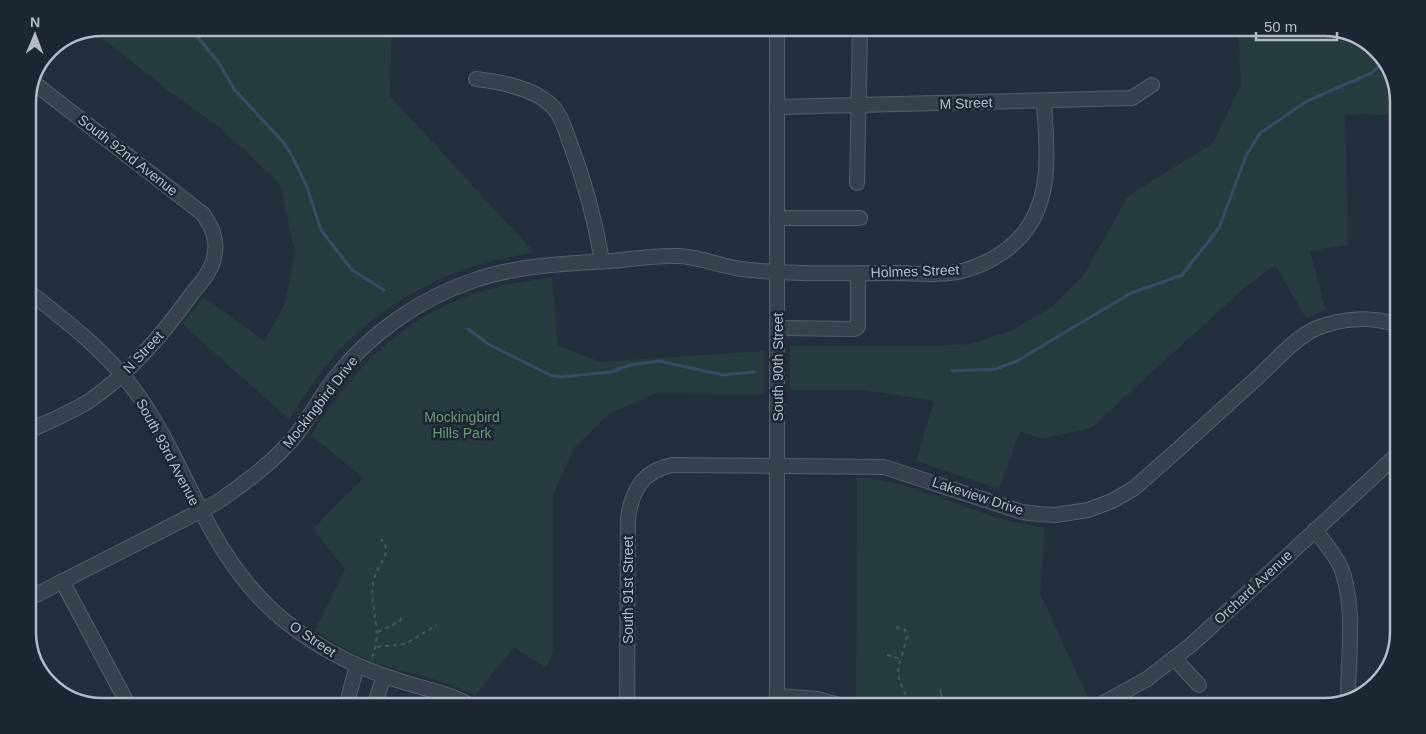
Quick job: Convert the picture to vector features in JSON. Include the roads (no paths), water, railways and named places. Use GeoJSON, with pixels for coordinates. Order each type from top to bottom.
{"type":"FeatureCollection","features":[{"type":"Feature","properties":{"kind":"street","name":"South 90th Street"},"geometry":{"type":"LineString","coordinates":[[777,36],[777,698]]}},
{"type":"Feature","properties":{"kind":"street"},"geometry":{"type":"LineString","coordinates":[[857,183],[860,36]]}},
{"type":"Feature","properties":{"kind":"street"},"geometry":{"type":"LineString","coordinates":[[476,79],[512,85],[554,108],[564,127],[583,176],[594,214],[602,261]]}},
{"type":"Feature","properties":{"kind":"street","name":"M Street"},"geometry":{"type":"LineString","coordinates":[[777,107],[1132,98],[1152,86]]}},
{"type":"Feature","properties":{"kind":"street","name":"South 92nd Avenue"},"geometry":{"type":"LineString","coordinates":[[39,87],[203,214],[214,235]]}},
{"type":"Feature","properties":{"kind":"street","name":"Holmes Street"},"geometry":{"type":"LineString","coordinates":[[777,272],[961,271],[997,256],[1016,241],[1030,224],[1045,188],[1044,101]]}},
{"type":"Feature","properties":{"kind":"street"},"geometry":{"type":"LineString","coordinates":[[777,218],[860,218]]}},
{"type":"Feature","properties":{"kind":"street","name":"N Street"},"geometry":{"type":"LineString","coordinates":[[36,428],[88,401],[121,375],[150,347],[208,272],[215,253],[214,235]]}},
{"type":"Feature","properties":{"kind":"street","name":"Mockingbird Drive"},"geometry":{"type":"LineString","coordinates":[[36,595],[200,511],[240,487],[272,461],[292,440],[334,379],[349,362],[379,334],[412,310],[453,288],[494,274],[532,267],[680,256],[736,268],[777,272]]}},
{"type":"Feature","properties":{"kind":"street"},"geometry":{"type":"LineString","coordinates":[[778,328],[855,329],[858,326],[858,273]]}},
{"type":"Feature","properties":{"kind":"street","name":"South 93rd Avenue"},"geometry":{"type":"LineString","coordinates":[[36,297],[78,330],[121,375],[149,413],[200,511]]}},
{"type":"Feature","properties":{"kind":"street","name":"Lakeview Drive"},"geometry":{"type":"LineString","coordinates":[[644,478],[653,471],[672,465],[884,467],[1022,512],[1056,515],[1088,510],[1112,501],[1133,489],[1280,357],[1315,329],[1336,322],[1359,319],[1383,320],[1390,322]]}},
{"type":"Feature","properties":{"kind":"street","name":"Orchard Avenue"},"geometry":{"type":"LineString","coordinates":[[1113,698],[1147,679],[1174,658],[1390,461]]}},
{"type":"Feature","properties":{"kind":"street","name":"South 91st Street"},"geometry":{"type":"LineString","coordinates":[[627,698],[628,518],[633,494],[644,478]]}},
{"type":"Feature","properties":{"kind":"street","name":"O Street"},"geometry":{"type":"LineString","coordinates":[[200,511],[230,563],[273,611],[334,655],[364,664],[384,676],[456,698]]}},
{"type":"Feature","properties":{"kind":"street"},"geometry":{"type":"LineString","coordinates":[[1315,530],[1334,557],[1346,584],[1349,601],[1348,693]]}},
{"type":"Feature","properties":{"kind":"street"},"geometry":{"type":"LineString","coordinates":[[62,581],[125,698]]}},
{"type":"Feature","properties":{"kind":"street"},"geometry":{"type":"LineString","coordinates":[[1174,658],[1199,685]]}},
{"type":"Feature","properties":{"kind":"street"},"geometry":{"type":"LineString","coordinates":[[349,698],[364,664]]}},
{"type":"Feature","properties":{"kind":"street"},"geometry":{"type":"LineString","coordinates":[[377,698],[384,676]]}},
{"type":"Feature","properties":{"kind":"waterway"},"geometry":{"type":"LineString","coordinates":[[197,36],[219,63],[234,89],[284,143],[307,187],[321,230],[352,270],[384,290]]}},
{"type":"Feature","properties":{"kind":"waterway"},"geometry":{"type":"LineString","coordinates":[[952,371],[996,369],[1017,361],[1131,293],[1182,275],[1219,228],[1246,156],[1260,133],[1307,101],[1372,73],[1379,66]]}},
{"type":"Feature","properties":{"kind":"waterway"},"geometry":{"type":"LineString","coordinates":[[468,329],[490,345],[550,375],[560,377],[611,372],[630,365],[659,361],[723,375],[754,372]]}},
{"type":"Feature","properties":{"kind":"park label","name":"Mockingbird Hills Park"},"geometry":{"type":"Point","coordinates":[462,426]}}]}
